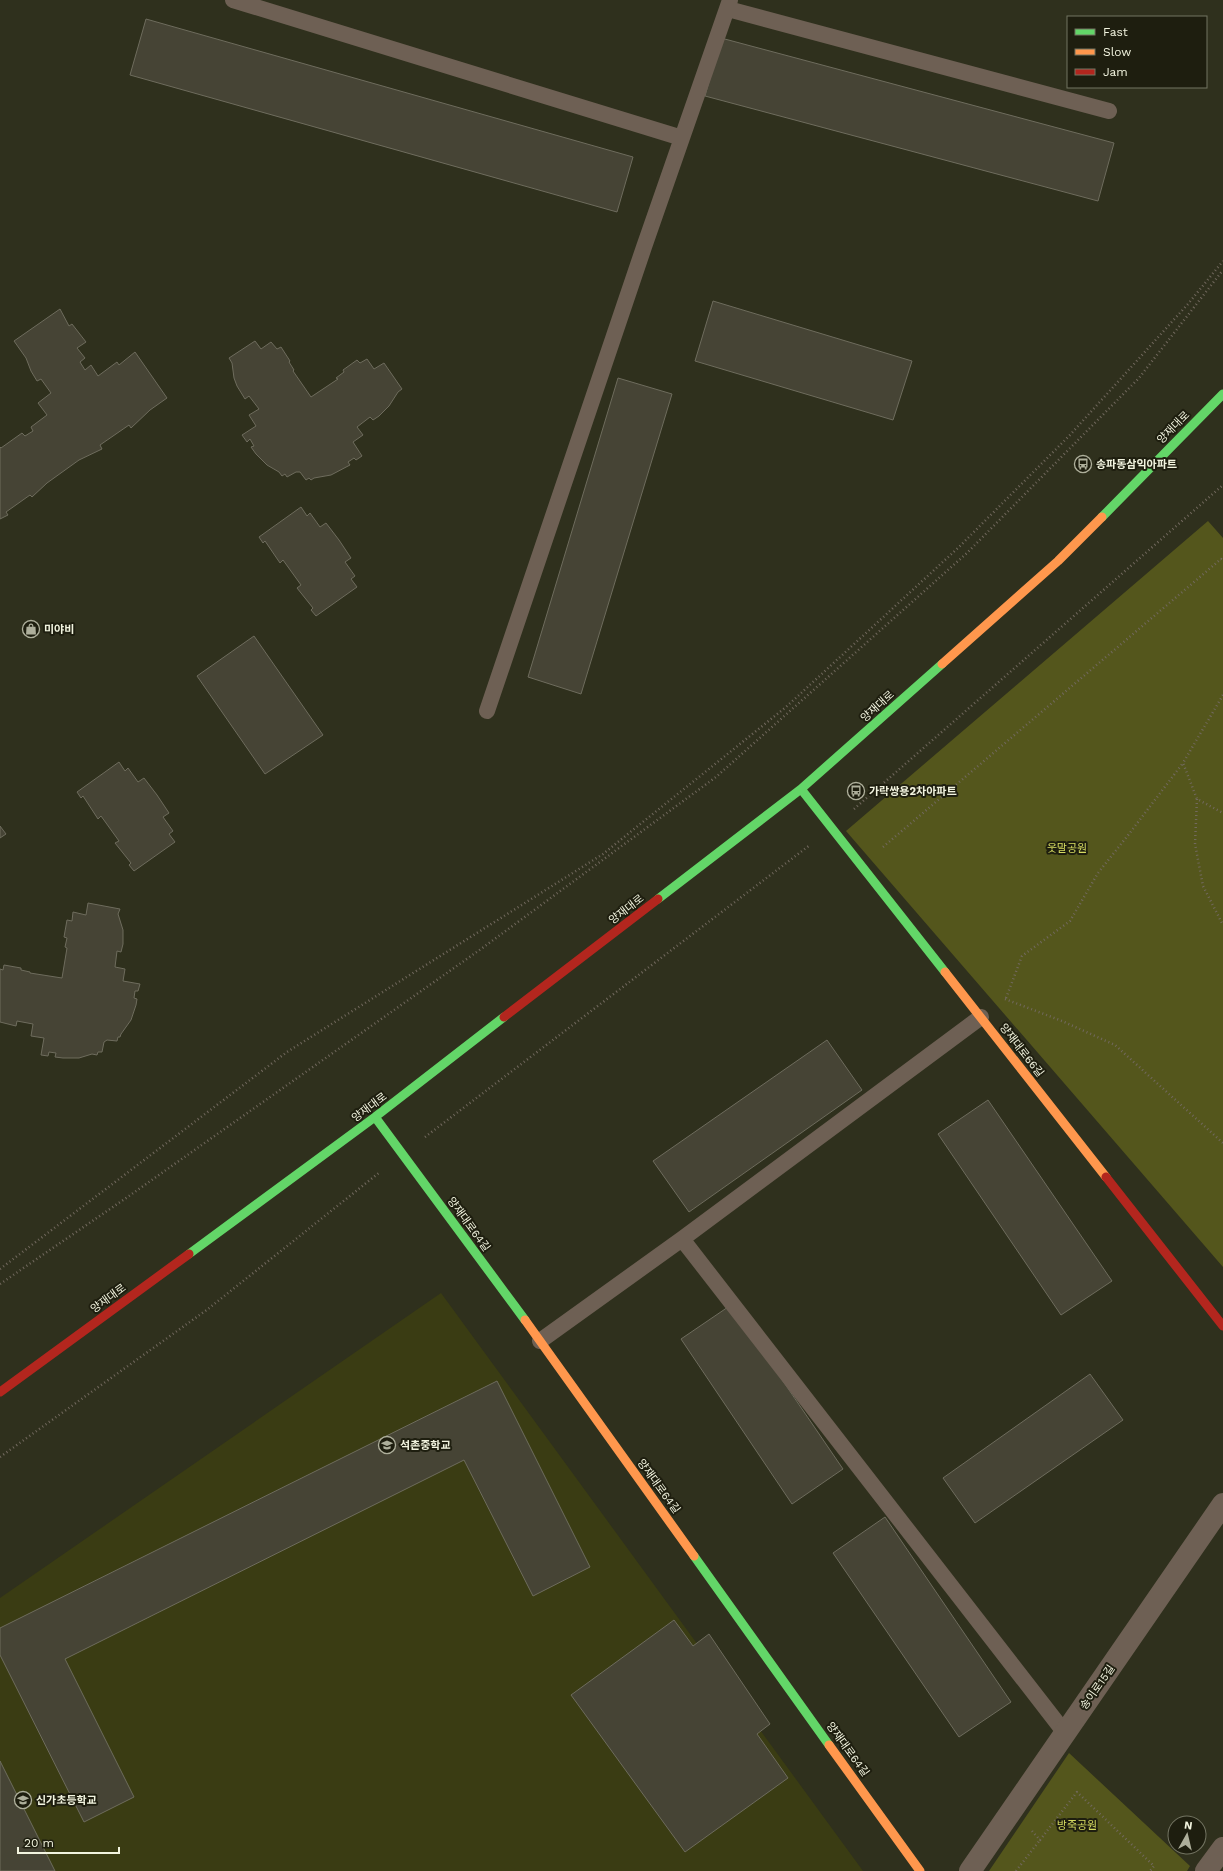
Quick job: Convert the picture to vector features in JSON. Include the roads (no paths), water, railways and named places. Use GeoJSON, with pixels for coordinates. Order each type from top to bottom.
{"type":"FeatureCollection","features":[{"type":"Feature","properties":{"kind":"street","name":"양재대로"},"geometry":{"type":"LineString","coordinates":[[0,1392],[376,1117],[801,789],[1058,561],[1223,394]]}},
{"type":"Feature","properties":{"kind":"street","name":"양재대로66길"},"geometry":{"type":"LineString","coordinates":[[801,789],[1223,1326]]}},
{"type":"Feature","properties":{"kind":"street","name":"양재대로64길"},"geometry":{"type":"LineString","coordinates":[[376,1117],[540,1342],[920,1871]]}},
{"type":"Feature","properties":{"kind":"street","name":"송이로15길"},"geometry":{"type":"LineString","coordinates":[[970,1871],[1223,1504]]}},
{"type":"Feature","properties":{"kind":"street"},"geometry":{"type":"LineString","coordinates":[[1206,1871],[1223,1848]]}},
{"type":"Feature","properties":{"kind":"lane"},"geometry":{"type":"LineString","coordinates":[[233,0],[682,138]]}},
{"type":"Feature","properties":{"kind":"lane"},"geometry":{"type":"LineString","coordinates":[[487,711],[644,247],[729,5],[1109,111]]}},
{"type":"Feature","properties":{"kind":"lane"},"geometry":{"type":"LineString","coordinates":[[540,1342],[682,1239],[980,1017]]}},
{"type":"Feature","properties":{"kind":"lane"},"geometry":{"type":"LineString","coordinates":[[682,1239],[1065,1733]]}},
{"type":"Feature","properties":{"kind":"place","name":"송파동삼익아파트"},"geometry":{"type":"Point","coordinates":[1083,464]}},
{"type":"Feature","properties":{"kind":"place","name":"미야비"},"geometry":{"type":"Point","coordinates":[31,629]}},
{"type":"Feature","properties":{"kind":"place","name":"가락쌍용2차아파트"},"geometry":{"type":"Point","coordinates":[856,791]}},
{"type":"Feature","properties":{"kind":"place","name":"석촌중학교"},"geometry":{"type":"Point","coordinates":[387,1445]}},
{"type":"Feature","properties":{"kind":"place","name":"신가초등학교"},"geometry":{"type":"Point","coordinates":[23,1800]}},
{"type":"Feature","properties":{"kind":"park label","name":"웃말공원"},"geometry":{"type":"Point","coordinates":[1067,848]}},
{"type":"Feature","properties":{"kind":"park label","name":"방죽공원"},"geometry":{"type":"Point","coordinates":[1077,1825]}}]}
